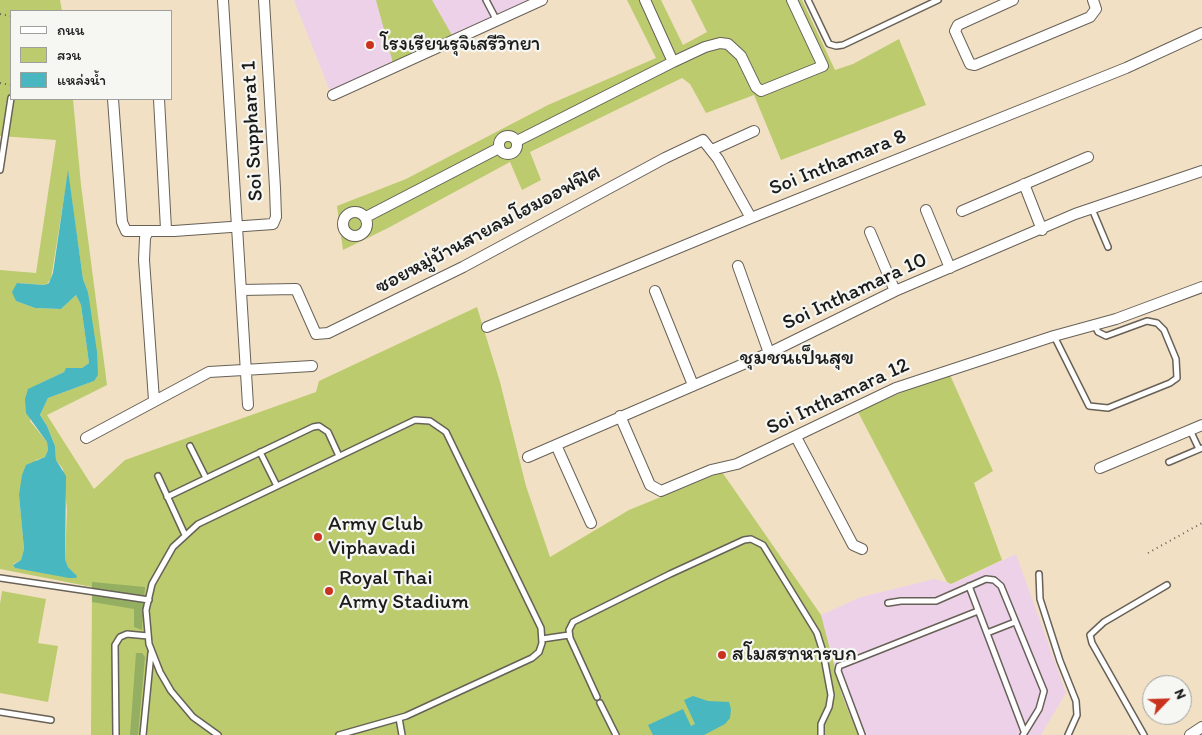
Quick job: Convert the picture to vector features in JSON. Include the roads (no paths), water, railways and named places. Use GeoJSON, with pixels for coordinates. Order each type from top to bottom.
{"type":"FeatureCollection","features":[{"type":"Feature","properties":{"kind":"street"},"geometry":{"type":"LineString","coordinates":[[223,0],[248,405]]}},
{"type":"Feature","properties":{"kind":"street","name":"Soi Suppharat 1"},"geometry":{"type":"LineString","coordinates":[[238,228],[270,226],[276,217],[264,0]]}},
{"type":"Feature","properties":{"kind":"street"},"geometry":{"type":"LineString","coordinates":[[333,95],[542,0]]}},
{"type":"Feature","properties":{"kind":"street"},"geometry":{"type":"LineString","coordinates":[[645,0],[673,62]]}},
{"type":"Feature","properties":{"kind":"street"},"geometry":{"type":"LineString","coordinates":[[366,217],[499,148],[503,153],[512,154],[516,150],[517,141],[705,47],[720,43],[728,44],[741,56],[756,87],[761,92],[823,66],[792,0]]}},
{"type":"Feature","properties":{"kind":"street"},"geometry":{"type":"LineString","coordinates":[[1013,0],[958,26],[955,31],[970,64],[975,65],[1090,17],[1096,9],[1092,0]]}},
{"type":"Feature","properties":{"kind":"street","name":"Soi Inthamara 8"},"geometry":{"type":"LineString","coordinates":[[487,327],[750,218],[1118,72],[1202,32]]}},
{"type":"Feature","properties":{"kind":"street"},"geometry":{"type":"LineString","coordinates":[[113,100],[122,222],[126,231],[238,228]]}},
{"type":"Feature","properties":{"kind":"street"},"geometry":{"type":"LineString","coordinates":[[159,100],[166,229]]}},
{"type":"Feature","properties":{"kind":"street"},"geometry":{"type":"LineString","coordinates":[[750,218],[712,150],[754,131]]}},
{"type":"Feature","properties":{"kind":"street","name":"ซอยหมู่บ้านสายลมโฮมออฟฟิศ"},"geometry":{"type":"LineString","coordinates":[[241,290],[293,287],[316,334],[328,333],[463,267],[698,141],[706,141],[712,150]]}},
{"type":"Feature","properties":{"kind":"street"},"geometry":{"type":"LineString","coordinates":[[962,211],[1088,156]]}},
{"type":"Feature","properties":{"kind":"street","name":"Soi Inthamara 10"},"geometry":{"type":"LineString","coordinates":[[528,457],[769,353],[895,291],[1092,209],[1202,171]]}},
{"type":"Feature","properties":{"kind":"street"},"geometry":{"type":"LineString","coordinates":[[1024,184],[1042,230]]}},
{"type":"Feature","properties":{"kind":"street"},"geometry":{"type":"LineString","coordinates":[[926,210],[950,268]]}},
{"type":"Feature","properties":{"kind":"street"},"geometry":{"type":"LineString","coordinates":[[148,231],[145,238],[144,260],[154,400]]}},
{"type":"Feature","properties":{"kind":"street"},"geometry":{"type":"LineString","coordinates":[[870,232],[895,291]]}},
{"type":"Feature","properties":{"kind":"street"},"geometry":{"type":"LineString","coordinates":[[738,266],[769,353]]}},
{"type":"Feature","properties":{"kind":"street","name":"Soi Inthamara 12"},"geometry":{"type":"LineString","coordinates":[[620,416],[650,485],[657,490],[711,470],[730,467],[896,388],[1054,336],[1095,326],[1202,287]]}},
{"type":"Feature","properties":{"kind":"street"},"geometry":{"type":"LineString","coordinates":[[655,291],[693,385]]}},
{"type":"Feature","properties":{"kind":"street"},"geometry":{"type":"LineString","coordinates":[[86,438],[209,372],[246,368],[312,366]]}},
{"type":"Feature","properties":{"kind":"street"},"geometry":{"type":"LineString","coordinates":[[1100,468],[1202,425]]}},
{"type":"Feature","properties":{"kind":"street"},"geometry":{"type":"LineString","coordinates":[[796,437],[853,545],[862,549]]}},
{"type":"Feature","properties":{"kind":"street"},"geometry":{"type":"LineString","coordinates":[[556,445],[590,523]]}},
{"type":"Feature","properties":{"kind":"street"},"geometry":{"type":"LineString","coordinates":[[1190,735],[1202,727]]}},
{"type":"Feature","properties":{"kind":"lane"},"geometry":{"type":"LineString","coordinates":[[486,0],[497,21]]}},
{"type":"Feature","properties":{"kind":"lane"},"geometry":{"type":"LineString","coordinates":[[808,0],[829,44],[836,46],[843,45],[938,0]]}},
{"type":"Feature","properties":{"kind":"lane"},"geometry":{"type":"LineString","coordinates":[[0,170],[11,100]]}},
{"type":"Feature","properties":{"kind":"lane"},"geometry":{"type":"LineString","coordinates":[[1092,209],[1108,248]]}},
{"type":"Feature","properties":{"kind":"lane"},"geometry":{"type":"LineString","coordinates":[[1054,336],[1089,406],[1108,408],[1170,383],[1177,378],[1176,359],[1164,330],[1157,323],[1147,321],[1106,336],[1098,332],[1095,326]]}},
{"type":"Feature","properties":{"kind":"lane"},"geometry":{"type":"LineString","coordinates":[[218,735],[193,717],[171,691],[160,672],[151,650],[146,610],[148,600],[152,584],[173,547],[198,524],[415,420],[430,421],[438,424],[446,432],[541,628],[542,639],[539,652],[532,658],[399,718],[339,735]]}},
{"type":"Feature","properties":{"kind":"lane"},"geometry":{"type":"LineString","coordinates":[[167,497],[312,427],[319,426],[328,432],[339,456]]}},
{"type":"Feature","properties":{"kind":"lane"},"geometry":{"type":"LineString","coordinates":[[1169,462],[1201,448],[1190,430]]}},
{"type":"Feature","properties":{"kind":"lane"},"geometry":{"type":"LineString","coordinates":[[190,446],[206,478]]}},
{"type":"Feature","properties":{"kind":"lane"},"geometry":{"type":"LineString","coordinates":[[260,452],[277,486]]}},
{"type":"Feature","properties":{"kind":"lane"},"geometry":{"type":"LineString","coordinates":[[158,476],[184,535]]}},
{"type":"Feature","properties":{"kind":"lane"},"geometry":{"type":"LineString","coordinates":[[597,697],[569,635],[570,627],[579,617],[744,540],[757,541],[763,545],[811,620],[823,652],[831,695],[830,707],[821,724],[821,735]]}},
{"type":"Feature","properties":{"kind":"lane"},"geometry":{"type":"LineString","coordinates":[[1039,574],[1040,599],[1060,661],[1076,701],[1077,716],[1068,735]]}},
{"type":"Feature","properties":{"kind":"lane"},"geometry":{"type":"LineString","coordinates":[[0,578],[148,600]]}},
{"type":"Feature","properties":{"kind":"lane"},"geometry":{"type":"LineString","coordinates":[[888,603],[901,600],[936,601],[986,579],[994,580],[1001,586],[1044,691],[1039,709],[1023,733]]}},
{"type":"Feature","properties":{"kind":"lane"},"geometry":{"type":"LineString","coordinates":[[1144,735],[1092,643],[1090,635],[1104,622],[1166,585]]}},
{"type":"Feature","properties":{"kind":"lane"},"geometry":{"type":"LineString","coordinates":[[969,586],[1023,733]]}},
{"type":"Feature","properties":{"kind":"lane"},"geometry":{"type":"LineString","coordinates":[[862,735],[838,671],[839,666],[978,611]]}},
{"type":"Feature","properties":{"kind":"lane"},"geometry":{"type":"LineString","coordinates":[[987,634],[1015,622]]}},
{"type":"Feature","properties":{"kind":"lane"},"geometry":{"type":"LineString","coordinates":[[116,735],[115,645],[120,637],[127,634],[148,636]]}},
{"type":"Feature","properties":{"kind":"lane"},"geometry":{"type":"LineString","coordinates":[[542,639],[569,635]]}},
{"type":"Feature","properties":{"kind":"lane"},"geometry":{"type":"LineString","coordinates":[[143,735],[151,650]]}},
{"type":"Feature","properties":{"kind":"lane"},"geometry":{"type":"LineString","coordinates":[[600,703],[616,735]]}},
{"type":"Feature","properties":{"kind":"lane"},"geometry":{"type":"LineString","coordinates":[[0,712],[51,720]]}},
{"type":"Feature","properties":{"kind":"lane"},"geometry":{"type":"LineString","coordinates":[[399,718],[402,735]]}},
{"type":"Feature","properties":{"kind":"water"},"geometry":{"type":"Polygon","coordinates":[[[68,170],[83,279],[88,292],[97,352],[98,375],[94,381],[48,398],[40,415],[47,426],[55,446],[56,460],[66,476],[65,559],[68,567],[77,576],[76,578],[15,568],[13,565],[21,560],[24,549],[19,495],[22,475],[26,465],[45,457],[48,450],[47,442],[26,413],[25,399],[28,389],[64,372],[66,368],[82,368],[89,363],[81,305],[76,295],[61,309],[35,308],[16,301],[12,292],[17,283],[45,285],[49,283],[53,273],[68,170]]]}},
{"type":"Feature","properties":{"kind":"water"},"geometry":{"type":"Polygon","coordinates":[[[693,696],[708,701],[729,702],[731,709],[730,718],[725,724],[704,735],[653,735],[648,725],[683,709],[691,726],[695,724],[684,700],[693,696]]]}},
{"type":"Feature","properties":{"kind":"place","name":"โรงเรียนรุจิเสรีวิทยา"},"geometry":{"type":"Point","coordinates":[370,45]}},
{"type":"Feature","properties":{"kind":"place","name":"Army Club Viphavadi"},"geometry":{"type":"Point","coordinates":[318,537]}},
{"type":"Feature","properties":{"kind":"place","name":"Royal Thai Army Stadium"},"geometry":{"type":"Point","coordinates":[329,591]}},
{"type":"Feature","properties":{"kind":"place","name":"สโมสรทหารบก"},"geometry":{"type":"Point","coordinates":[722,655]}},
{"type":"Feature","properties":{"kind":"district","name":"ชุมชนเป็นสุข"},"geometry":{"type":"Point","coordinates":[797,358]}}]}
